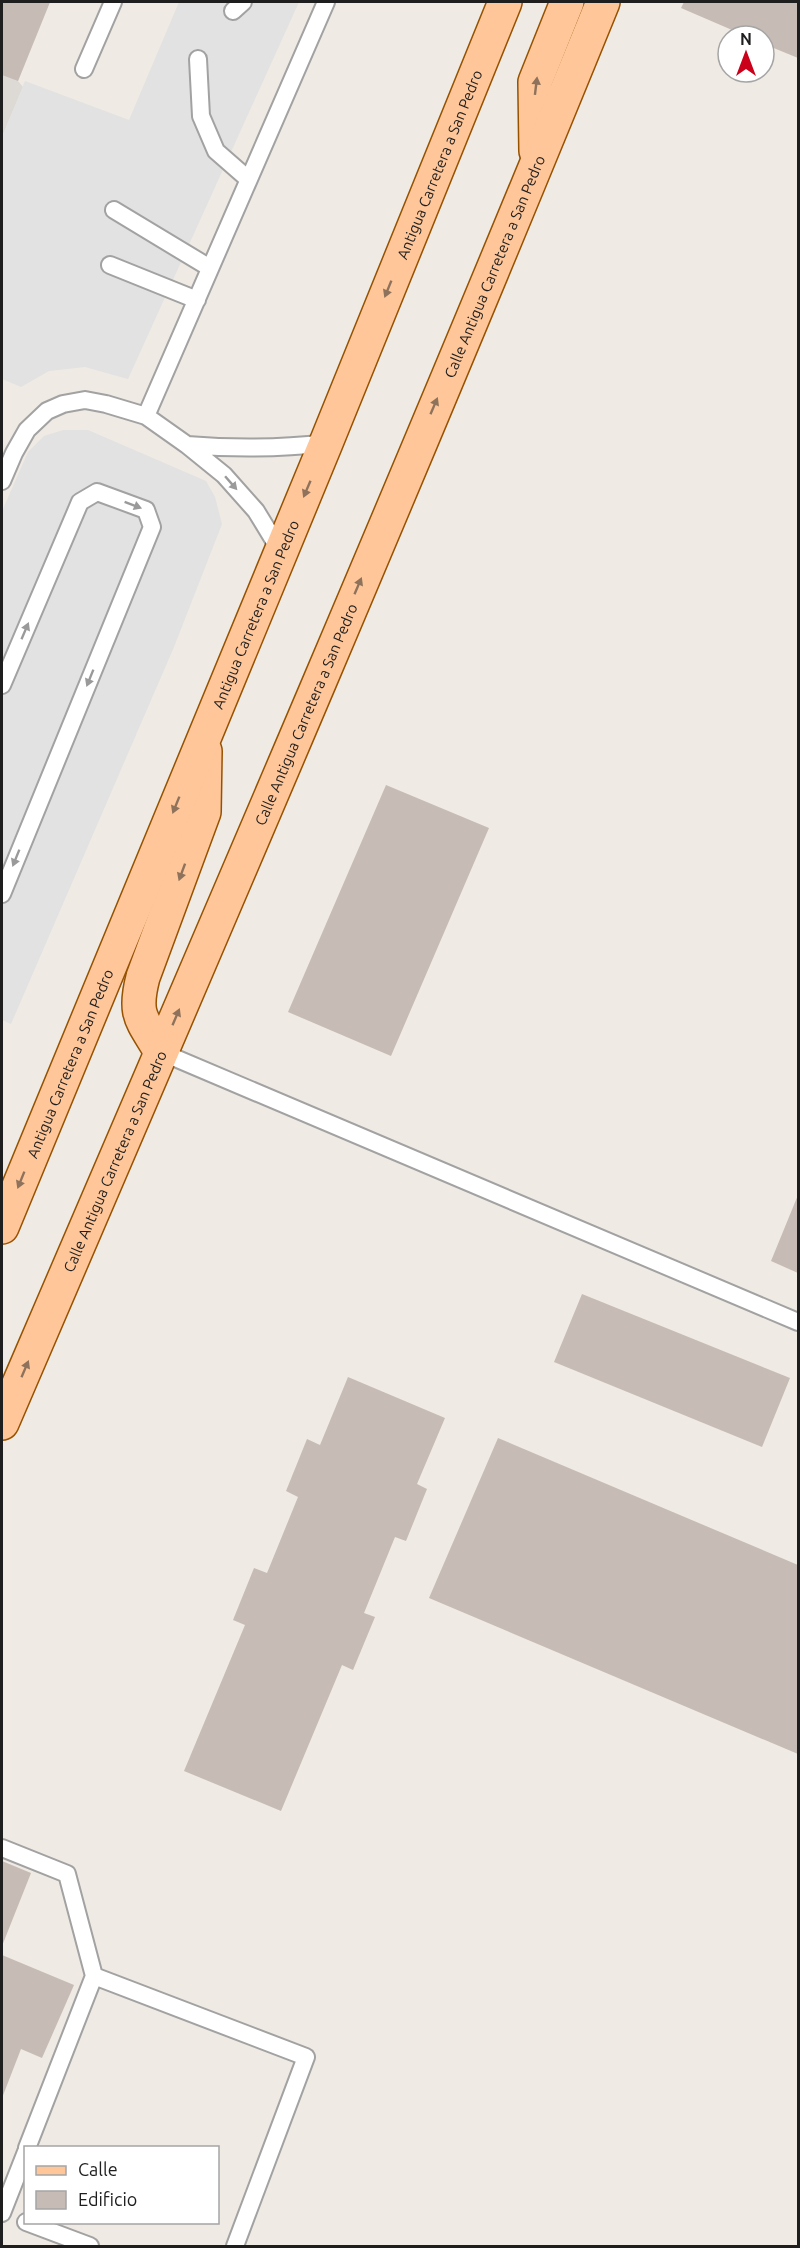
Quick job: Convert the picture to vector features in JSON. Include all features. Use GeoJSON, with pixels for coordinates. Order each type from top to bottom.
{"type":"FeatureCollection","features":[{"type":"Feature","properties":{"kind":"main road","name":"Antigua Carretera a San Pedro"},"geometry":{"type":"LineString","coordinates":[[2,1227],[326,443],[505,2]]}},
{"type":"Feature","properties":{"kind":"main road"},"geometry":{"type":"LineString","coordinates":[[537,165],[535,82],[567,2]]}},
{"type":"Feature","properties":{"kind":"main road","name":"Calle Antigua Carretera a San Pedro"},"geometry":{"type":"LineString","coordinates":[[2,1423],[537,165],[603,2]]}},
{"type":"Feature","properties":{"kind":"main road"},"geometry":{"type":"LineString","coordinates":[[161,1052],[139,1015],[138,998],[143,977],[204,812],[206,734]]}},
{"type":"Feature","properties":{"kind":"lane"},"geometry":{"type":"LineString","coordinates":[[84,69],[113,2]]}},
{"type":"Feature","properties":{"kind":"lane"},"geometry":{"type":"LineString","coordinates":[[146,416],[326,2]]}},
{"type":"Feature","properties":{"kind":"lane"},"geometry":{"type":"LineString","coordinates":[[198,59],[201,116],[204,125],[216,151],[248,179]]}},
{"type":"Feature","properties":{"kind":"lane"},"geometry":{"type":"LineString","coordinates":[[114,210],[210,268]]}},
{"type":"Feature","properties":{"kind":"lane"},"geometry":{"type":"LineString","coordinates":[[110,265],[197,300]]}},
{"type":"Feature","properties":{"kind":"lane"},"geometry":{"type":"LineString","coordinates":[[2,481],[27,430],[47,411],[63,404],[85,400],[146,416],[187,445],[224,475],[256,511],[281,552]]}},
{"type":"Feature","properties":{"kind":"lane"},"geometry":{"type":"LineString","coordinates":[[187,445],[233,449],[280,449],[326,443]]}},
{"type":"Feature","properties":{"kind":"lane"},"geometry":{"type":"LineString","coordinates":[[2,685],[80,502],[97,492],[146,510],[152,526],[2,894]]}},
{"type":"Feature","properties":{"kind":"lane"},"geometry":{"type":"LineString","coordinates":[[161,1052],[798,1322]]}},
{"type":"Feature","properties":{"kind":"lane"},"geometry":{"type":"LineString","coordinates":[[2,1848],[67,1874],[94,1976],[28,2146]]}},
{"type":"Feature","properties":{"kind":"lane"},"geometry":{"type":"LineString","coordinates":[[94,1976],[306,2056],[235,2247]]}},
{"type":"Feature","properties":{"kind":"lane"},"geometry":{"type":"LineString","coordinates":[[24,2157],[2,2213],[24,2221]]}},
{"type":"Feature","properties":{"kind":"lane"},"geometry":{"type":"LineString","coordinates":[[31,2224],[90,2247]]}},
{"type":"Feature","properties":{"kind":"shaded area"},"geometry":{"type":"Polygon","coordinates":[[[2,2],[50,2],[18,81],[23,87],[2,137],[2,2]]]}},
{"type":"Feature","properties":{"kind":"shaded area"},"geometry":{"type":"Polygon","coordinates":[[[179,2],[299,2],[128,379],[85,367],[49,371],[21,387],[2,379],[2,137],[25,81],[129,120],[179,2]]]}},
{"type":"Feature","properties":{"kind":"shaded area"},"geometry":{"type":"Polygon","coordinates":[[[63,430],[88,430],[206,481],[215,497],[222,524],[174,647],[11,1024],[2,1020],[2,511],[28,452],[44,436],[63,430]]]}},
{"type":"Feature","properties":{"kind":"building"},"geometry":{"type":"Polygon","coordinates":[[[2,2],[50,2],[18,81],[2,75],[2,2]]]}},
{"type":"Feature","properties":{"kind":"building"},"geometry":{"type":"Polygon","coordinates":[[[684,2],[798,2],[798,58],[776,49],[776,24],[718,24],[681,8],[684,2]]]}},
{"type":"Feature","properties":{"kind":"building"},"geometry":{"type":"Polygon","coordinates":[[[386,785],[489,828],[391,1056],[288,1012],[386,785]]]}},
{"type":"Feature","properties":{"kind":"building"},"geometry":{"type":"Polygon","coordinates":[[[798,1195],[798,1273],[771,1261],[798,1195]]]}},
{"type":"Feature","properties":{"kind":"building"},"geometry":{"type":"Polygon","coordinates":[[[582,1294],[790,1378],[762,1447],[554,1362],[582,1294]]]}},
{"type":"Feature","properties":{"kind":"building"},"geometry":{"type":"Polygon","coordinates":[[[348,1377],[445,1418],[417,1484],[427,1489],[406,1541],[395,1537],[364,1613],[375,1617],[353,1670],[342,1665],[281,1811],[184,1771],[245,1625],[233,1620],[254,1568],[267,1573],[298,1497],[286,1491],[307,1439],[320,1445],[348,1377]]]}},
{"type":"Feature","properties":{"kind":"building"},"geometry":{"type":"Polygon","coordinates":[[[498,1438],[798,1565],[798,1754],[429,1598],[498,1438]]]}},
{"type":"Feature","properties":{"kind":"building"},"geometry":{"type":"Polygon","coordinates":[[[2,1861],[31,1873],[2,1946],[2,1861]]]}},
{"type":"Feature","properties":{"kind":"building"},"geometry":{"type":"Polygon","coordinates":[[[2,1955],[74,1985],[42,2058],[21,2049],[2,2098],[2,1955]]]}}]}
